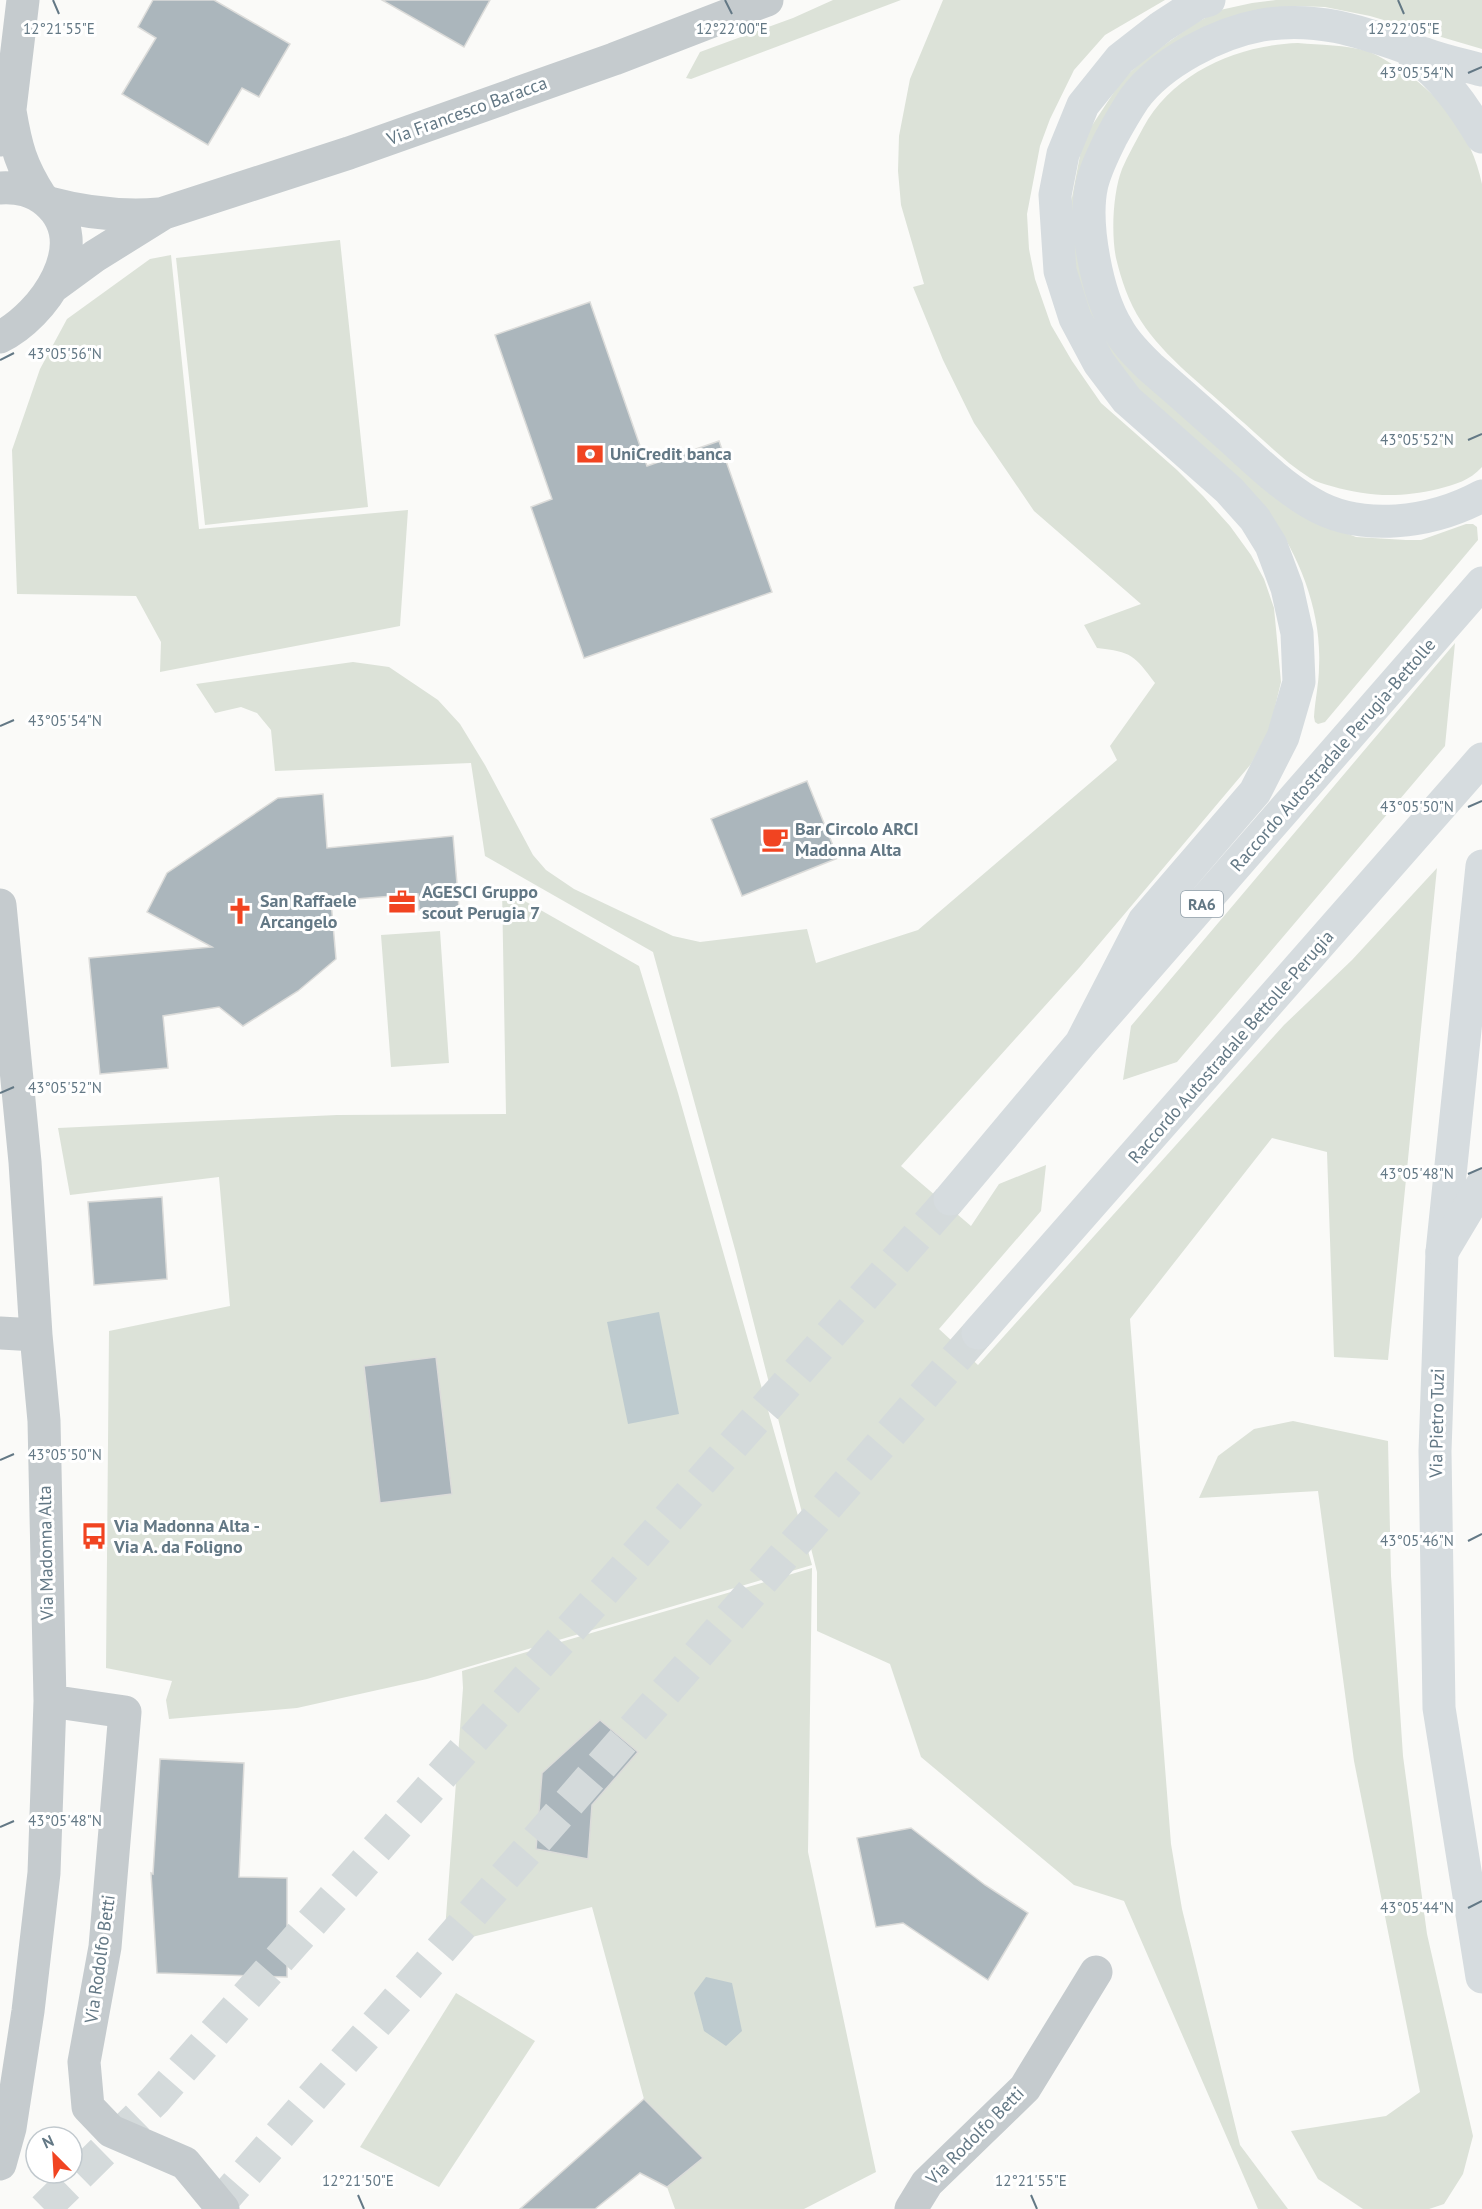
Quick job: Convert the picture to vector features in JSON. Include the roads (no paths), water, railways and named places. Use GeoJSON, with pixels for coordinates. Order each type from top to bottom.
{"type":"FeatureCollection","features":[{"type":"Feature","properties":{"kind":"main road"},"geometry":{"type":"LineString","coordinates":[[1081,1042],[1144,921],[1255,792],[1283,737],[1299,682],[1298,633],[1287,588],[1271,545],[1255,519],[1229,490],[1127,400],[1099,363],[1075,318],[1060,271],[1055,195],[1063,154],[1083,105],[1120,59],[1161,27],[1198,3],[1209,0]]}},
{"type":"Feature","properties":{"kind":"main road"},"geometry":{"type":"LineString","coordinates":[[1468,502],[1402,522],[1370,521],[1338,514],[1312,504],[1273,476],[1131,348],[1108,309],[1093,256],[1090,222],[1092,185],[1102,156],[1135,98],[1157,75],[1192,51],[1231,33],[1263,25],[1312,22],[1341,26],[1482,70]]}},
{"type":"Feature","properties":{"kind":"main road"},"geometry":{"type":"LineString","coordinates":[[1400,45],[1443,80],[1462,103],[1482,137]]}},
{"type":"Feature","properties":{"kind":"main road","name":"Raccordo Autostradale Perugia-Bettolle"},"geometry":{"type":"LineString","coordinates":[[950,1200],[1081,1042],[1482,583]]}},
{"type":"Feature","properties":{"kind":"main road","name":"Raccordo Autostradale Bettolle-Perugia"},"geometry":{"type":"LineString","coordinates":[[978,1333],[1396,860],[1482,759]]}},
{"type":"Feature","properties":{"kind":"main road","name":"Via Pietro Tuzi"},"geometry":{"type":"LineString","coordinates":[[1482,866],[1479,955],[1442,1252],[1435,1451],[1439,1708],[1482,1977]]}},
{"type":"Feature","properties":{"kind":"main road"},"geometry":{"type":"LineString","coordinates":[[1442,1252],[1482,1185]]}},
{"type":"Feature","properties":{"kind":"street"},"geometry":{"type":"LineString","coordinates":[[0,361],[28,319],[54,286],[66,251],[61,220],[26,173],[5,125],[22,0]]}},
{"type":"Feature","properties":{"kind":"street","name":"Via Francesco Baracca"},"geometry":{"type":"LineString","coordinates":[[45,200],[98,214],[128,216],[164,213],[349,153],[614,59],[767,0]]}},
{"type":"Feature","properties":{"kind":"street"},"geometry":{"type":"LineString","coordinates":[[0,188],[27,189],[45,200]]}},
{"type":"Feature","properties":{"kind":"street","name":"Via Francesco Baracca"},"geometry":{"type":"LineString","coordinates":[[54,286],[95,256],[164,213]]}},
{"type":"Feature","properties":{"kind":"street"},"geometry":{"type":"LineString","coordinates":[[0,337],[28,319]]}},
{"type":"Feature","properties":{"kind":"street","name":"Via Madonna Alta"},"geometry":{"type":"LineString","coordinates":[[0,905],[7,1055],[24,1150],[44,1420],[50,1701],[44,1873],[14,2010],[10,2128],[0,2164]]}},
{"type":"Feature","properties":{"kind":"street"},"geometry":{"type":"LineString","coordinates":[[0,1333],[36,1335]]}},
{"type":"Feature","properties":{"kind":"street","name":"Via Rodolfo Betti"},"geometry":{"type":"LineString","coordinates":[[50,1701],[125,1713],[105,1947],[84,2062],[88,2107],[111,2131],[186,2163],[223,2209]]}},
{"type":"Feature","properties":{"kind":"street","name":"Via Rodolfo Betti"},"geometry":{"type":"LineString","coordinates":[[911,2209],[927,2183],[1025,2088],[1096,1972]]}},
{"type":"Feature","properties":{"kind":"tunnel"},"geometry":{"type":"LineString","coordinates":[[44,2209],[155,2100],[950,1199]]}},
{"type":"Feature","properties":{"kind":"tunnel"},"geometry":{"type":"LineString","coordinates":[[215,2209],[978,1333]]}},
{"type":"Feature","properties":{"kind":"place","name":"UniCredit banca"},"geometry":{"type":"Point","coordinates":[590,454]}},
{"type":"Feature","properties":{"kind":"place","name":"Bar Circolo ARCI Madonna Alta"},"geometry":{"type":"Point","coordinates":[775,839]}},
{"type":"Feature","properties":{"kind":"place","name":"AGESCI Gruppo scout Perugia 7"},"geometry":{"type":"Point","coordinates":[402,902]}},
{"type":"Feature","properties":{"kind":"place","name":"San Raffaele Arcangelo"},"geometry":{"type":"Point","coordinates":[240,911]}},
{"type":"Feature","properties":{"kind":"place","name":"Via Madonna Alta - Via A. da Foligno"},"geometry":{"type":"Point","coordinates":[94,1536]}}]}
